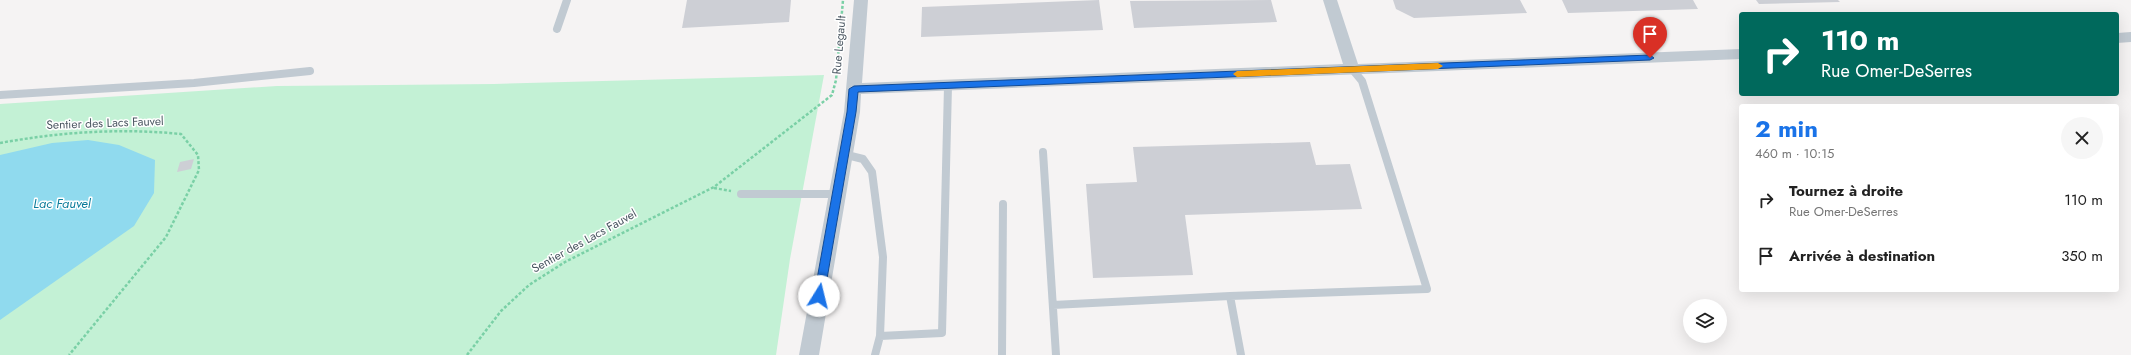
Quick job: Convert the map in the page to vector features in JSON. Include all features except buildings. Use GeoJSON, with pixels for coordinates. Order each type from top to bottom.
{"type":"FeatureCollection","features":[{"type":"Feature","properties":{"kind":"street","name":"Rue Legault"},"geometry":{"type":"LineString","coordinates":[[809,355],[843,154],[852,112],[861,0]]}},
{"type":"Feature","properties":{"kind":"street"},"geometry":{"type":"LineString","coordinates":[[1330,0],[1352,70]]}},
{"type":"Feature","properties":{"kind":"street"},"geometry":{"type":"LineString","coordinates":[[854,89],[1739,54]]}},
{"type":"Feature","properties":{"kind":"lane"},"geometry":{"type":"LineString","coordinates":[[557,29],[567,0]]}},
{"type":"Feature","properties":{"kind":"lane"},"geometry":{"type":"LineString","coordinates":[[1053,306],[1230,296],[1426,289],[1362,81],[1352,70]]}},
{"type":"Feature","properties":{"kind":"lane"},"geometry":{"type":"LineString","coordinates":[[0,95],[155,87],[253,79],[310,71]]}},
{"type":"Feature","properties":{"kind":"lane"},"geometry":{"type":"LineString","coordinates":[[880,336],[942,333],[948,86]]}},
{"type":"Feature","properties":{"kind":"lane"},"geometry":{"type":"LineString","coordinates":[[1043,152],[1056,355]]}},
{"type":"Feature","properties":{"kind":"lane"},"geometry":{"type":"LineString","coordinates":[[843,154],[859,156],[863,159],[872,172],[883,257],[880,336],[875,355]]}},
{"type":"Feature","properties":{"kind":"lane"},"geometry":{"type":"LineString","coordinates":[[741,194],[836,194]]}},
{"type":"Feature","properties":{"kind":"lane"},"geometry":{"type":"LineString","coordinates":[[1002,355],[1003,204]]}},
{"type":"Feature","properties":{"kind":"lane"},"geometry":{"type":"LineString","coordinates":[[1230,296],[1241,355]]}},
{"type":"Feature","properties":{"kind":"path","name":"Rue Legault"},"geometry":{"type":"LineString","coordinates":[[834,90],[843,0]]}},
{"type":"Feature","properties":{"kind":"path","name":"Sentier des Lacs Fauvel"},"geometry":{"type":"LineString","coordinates":[[467,355],[501,311],[529,285],[565,262],[714,188],[827,99],[834,90]]}},
{"type":"Feature","properties":{"kind":"path","name":"Sentier des Lacs Fauvel"},"geometry":{"type":"LineString","coordinates":[[0,143],[68,134],[156,130],[181,134],[198,155],[199,170],[166,237],[69,355]]}},
{"type":"Feature","properties":{"kind":"path"},"geometry":{"type":"LineString","coordinates":[[714,188],[741,194]]}},
{"type":"Feature","properties":{"kind":"green space"},"geometry":{"type":"Polygon","coordinates":[[[824,75],[790,259],[776,355],[0,355],[0,104],[277,86],[494,84],[824,75]]]}},
{"type":"Feature","properties":{"kind":"water","name":"Lac Fauvel"},"geometry":{"type":"Polygon","coordinates":[[[88,140],[119,145],[155,160],[154,193],[134,226],[0,320],[0,155],[52,143],[88,140]]]}},
{"type":"Feature","properties":{"kind":"slow traffic"},"geometry":{"type":"LineString","coordinates":[[1237,74],[1438,66]]}},
{"type":"Feature","properties":{"kind":"route"},"geometry":{"type":"LineString","coordinates":[[819,296],[843,154],[852,112],[854,89],[1650,58]]}}]}
